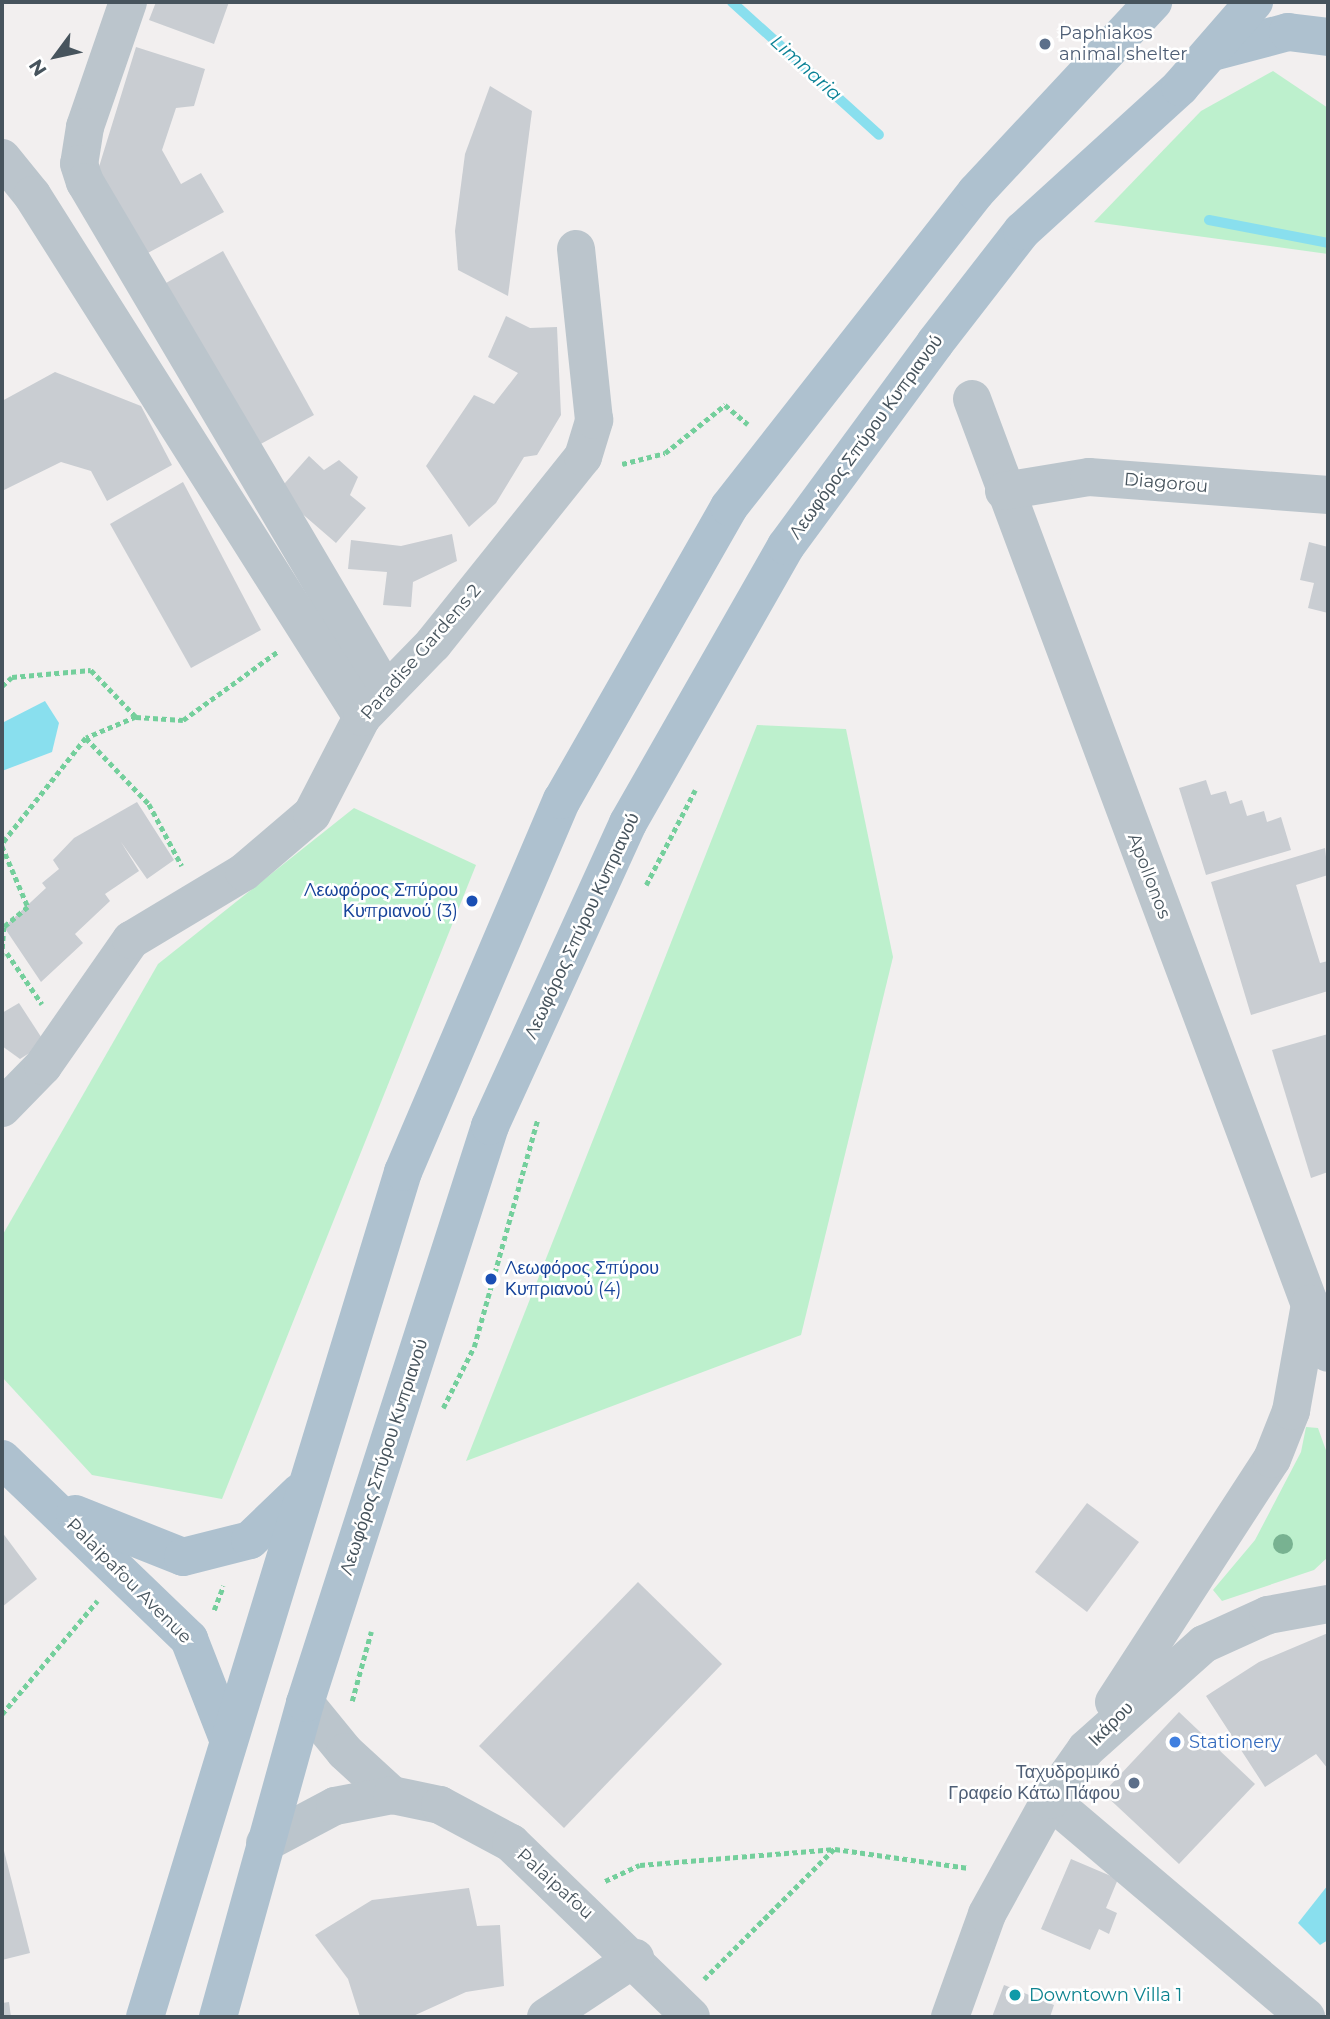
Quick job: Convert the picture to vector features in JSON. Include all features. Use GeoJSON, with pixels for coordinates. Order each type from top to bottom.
{"type":"FeatureCollection","features":[{"type":"Feature","properties":{"kind":"main road"},"geometry":{"type":"LineString","coordinates":[[145,2017],[301,1491],[403,1172],[562,800],[729,507],[976,192],[1153,2]]}},
{"type":"Feature","properties":{"kind":"main road","name":"Λεωφόρος Σπύρου Κυπριανού"},"geometry":{"type":"LineString","coordinates":[[218,2017],[305,1703],[490,1126],[628,822],[786,546],[934,343],[1022,231],[1180,87],[1254,2]]}},
{"type":"Feature","properties":{"kind":"main road"},"geometry":{"type":"LineString","coordinates":[[1180,87],[1218,46],[1288,32],[1328,37]]}},
{"type":"Feature","properties":{"kind":"main road","name":"Palaipafou Avenue"},"geometry":{"type":"LineString","coordinates":[[2,1459],[54,1505],[189,1639],[228,1739]]}},
{"type":"Feature","properties":{"kind":"main road","name":"Palaipafou Avenue"},"geometry":{"type":"LineString","coordinates":[[54,1505],[183,1557],[250,1540],[301,1491]]}},
{"type":"Feature","properties":{"kind":"street"},"geometry":{"type":"LineString","coordinates":[[128,2],[79,164],[149,298],[374,705]]}},
{"type":"Feature","properties":{"kind":"street"},"geometry":{"type":"LineString","coordinates":[[2,158],[307,632],[374,705]]}},
{"type":"Feature","properties":{"kind":"street","name":"Paradise Gardens 2"},"geometry":{"type":"LineString","coordinates":[[2,1108],[63,1035],[131,940],[282,845],[312,814],[374,705],[583,457],[594,419],[576,249]]}},
{"type":"Feature","properties":{"kind":"street"},"geometry":{"type":"LineString","coordinates":[[121,340],[149,298]]}},
{"type":"Feature","properties":{"kind":"street","name":"Apollonos"},"geometry":{"type":"LineString","coordinates":[[972,399],[1004,491],[1328,1353]]}},
{"type":"Feature","properties":{"kind":"street","name":"Diagorou"},"geometry":{"type":"LineString","coordinates":[[1004,491],[1089,477],[1328,495]]}},
{"type":"Feature","properties":{"kind":"street"},"geometry":{"type":"LineString","coordinates":[[1086,1749],[1272,1459],[1291,1411],[1310,1304]]}},
{"type":"Feature","properties":{"kind":"street","name":"Ικάρου"},"geometry":{"type":"LineString","coordinates":[[950,2017],[1008,1874],[1050,1800],[1086,1749],[1204,1644],[1268,1615],[1328,1604]]}},
{"type":"Feature","properties":{"kind":"street"},"geometry":{"type":"LineString","coordinates":[[305,1703],[345,1752],[392,1795]]}},
{"type":"Feature","properties":{"kind":"street"},"geometry":{"type":"LineString","coordinates":[[265,1843],[335,1806],[392,1795]]}},
{"type":"Feature","properties":{"kind":"street","name":"Palaipafou"},"geometry":{"type":"LineString","coordinates":[[392,1795],[440,1805],[511,1843],[571,1896],[686,2011]]}},
{"type":"Feature","properties":{"kind":"street"},"geometry":{"type":"LineString","coordinates":[[1050,1800],[1306,2017]]}},
{"type":"Feature","properties":{"kind":"street"},"geometry":{"type":"LineString","coordinates":[[546,2017],[635,1958]]}},
{"type":"Feature","properties":{"kind":"path"},"geometry":{"type":"LineString","coordinates":[[583,457],[635,465],[665,453],[725,405],[777,448]]}},
{"type":"Feature","properties":{"kind":"path"},"geometry":{"type":"LineString","coordinates":[[63,1035],[4,955],[4,927],[28,907],[2,845],[86,738],[136,717],[183,720],[307,632]]}},
{"type":"Feature","properties":{"kind":"path"},"geometry":{"type":"LineString","coordinates":[[2,686],[12,677],[91,670],[136,717]]}},
{"type":"Feature","properties":{"kind":"path"},"geometry":{"type":"LineString","coordinates":[[86,738],[149,804],[199,898]]}},
{"type":"Feature","properties":{"kind":"path"},"geometry":{"type":"LineString","coordinates":[[638,898],[699,782]]}},
{"type":"Feature","properties":{"kind":"path"},"geometry":{"type":"LineString","coordinates":[[436,1421],[474,1347],[540,1112]]}},
{"type":"Feature","properties":{"kind":"path"},"geometry":{"type":"LineString","coordinates":[[2,1714],[100,1598]]}},
{"type":"Feature","properties":{"kind":"path"},"geometry":{"type":"LineString","coordinates":[[352,1701],[375,1621]]}},
{"type":"Feature","properties":{"kind":"path"},"geometry":{"type":"LineString","coordinates":[[686,2011],[835,1849]]}},
{"type":"Feature","properties":{"kind":"path"},"geometry":{"type":"LineString","coordinates":[[571,1896],[640,1865],[835,1849],[1008,1874]]}},
{"type":"Feature","properties":{"kind":"green space"},"geometry":{"type":"Polygon","coordinates":[[[1273,71],[1328,108],[1328,254],[1094,222],[1201,111],[1273,71]]]}},
{"type":"Feature","properties":{"kind":"green space"},"geometry":{"type":"Polygon","coordinates":[[[757,725],[846,729],[893,957],[801,1335],[466,1461],[757,725]]]}},
{"type":"Feature","properties":{"kind":"green space"},"geometry":{"type":"Polygon","coordinates":[[[354,808],[476,865],[222,1499],[92,1475],[2,1377],[2,1236],[158,964],[354,808]]]}},
{"type":"Feature","properties":{"kind":"green space"},"geometry":{"type":"Polygon","coordinates":[[[1306,1427],[1318,1428],[1328,1456],[1328,1557],[1314,1570],[1222,1601],[1213,1590],[1255,1540],[1301,1452],[1306,1427]]]}},
{"type":"Feature","properties":{"kind":"water"},"geometry":{"type":"Polygon","coordinates":[[[45,701],[59,723],[52,752],[2,771],[2,723],[45,701]]]}},
{"type":"Feature","properties":{"kind":"water"},"geometry":{"type":"Polygon","coordinates":[[[1328,1885],[1328,1940],[1320,1945],[1298,1923],[1328,1885]]]}},
{"type":"Feature","properties":{"kind":"building"},"geometry":{"type":"Polygon","coordinates":[[[156,2],[229,2],[214,44],[149,20],[156,2]]]}},
{"type":"Feature","properties":{"kind":"building"},"geometry":{"type":"Polygon","coordinates":[[[136,47],[205,69],[194,106],[176,108],[162,150],[181,184],[201,173],[224,212],[146,254],[98,170],[136,47]]]}},
{"type":"Feature","properties":{"kind":"building"},"geometry":{"type":"Polygon","coordinates":[[[490,86],[532,111],[508,296],[458,270],[455,231],[465,154],[490,86]]]}},
{"type":"Feature","properties":{"kind":"building"},"geometry":{"type":"Polygon","coordinates":[[[223,251],[314,415],[257,446],[166,283],[223,251]]]}},
{"type":"Feature","properties":{"kind":"building"},"geometry":{"type":"Polygon","coordinates":[[[506,316],[530,328],[557,327],[561,415],[537,455],[524,457],[496,503],[469,527],[426,466],[474,395],[494,404],[518,373],[488,357],[506,316]]]}},
{"type":"Feature","properties":{"kind":"building"},"geometry":{"type":"Polygon","coordinates":[[[55,372],[141,406],[172,465],[107,501],[91,471],[61,462],[2,491],[2,401],[55,372]]]}},
{"type":"Feature","properties":{"kind":"building"},"geometry":{"type":"Polygon","coordinates":[[[309,456],[324,470],[339,460],[358,477],[350,495],[366,508],[336,543],[277,492],[309,456]]]}},
{"type":"Feature","properties":{"kind":"building"},"geometry":{"type":"Polygon","coordinates":[[[183,482],[261,630],[191,668],[110,524],[183,482]]]}},
{"type":"Feature","properties":{"kind":"building"},"geometry":{"type":"Polygon","coordinates":[[[452,534],[457,561],[413,582],[411,607],[383,605],[387,572],[348,569],[351,540],[401,546],[452,534]]]}},
{"type":"Feature","properties":{"kind":"building"},"geometry":{"type":"Polygon","coordinates":[[[1309,542],[1328,547],[1328,613],[1308,608],[1314,583],[1300,580],[1309,542]]]}},
{"type":"Feature","properties":{"kind":"building"},"geometry":{"type":"Polygon","coordinates":[[[1206,780],[1211,795],[1226,791],[1230,804],[1242,800],[1247,816],[1264,811],[1267,822],[1281,817],[1291,850],[1206,875],[1179,788],[1206,780]]]}},
{"type":"Feature","properties":{"kind":"building"},"geometry":{"type":"Polygon","coordinates":[[[137,802],[174,860],[147,879],[121,842],[139,871],[105,894],[110,901],[75,934],[83,943],[41,982],[4,927],[46,888],[42,883],[59,869],[53,860],[74,838],[137,802]]]}},
{"type":"Feature","properties":{"kind":"building"},"geometry":{"type":"Polygon","coordinates":[[[1325,848],[1328,875],[1296,885],[1320,963],[1328,961],[1328,991],[1251,1015],[1211,882],[1325,848]]]}},
{"type":"Feature","properties":{"kind":"building"},"geometry":{"type":"Polygon","coordinates":[[[19,1003],[45,1043],[20,1059],[2,1046],[2,1013],[19,1003]]]}},
{"type":"Feature","properties":{"kind":"building"},"geometry":{"type":"Polygon","coordinates":[[[1328,1034],[1328,1172],[1311,1178],[1272,1050],[1328,1034]]]}},
{"type":"Feature","properties":{"kind":"building"},"geometry":{"type":"Polygon","coordinates":[[[1087,1503],[1139,1542],[1087,1612],[1035,1572],[1087,1503]]]}},
{"type":"Feature","properties":{"kind":"building"},"geometry":{"type":"Polygon","coordinates":[[[2,1532],[37,1579],[2,1607],[2,1532]]]}},
{"type":"Feature","properties":{"kind":"building"},"geometry":{"type":"Polygon","coordinates":[[[638,1582],[722,1664],[564,1828],[479,1746],[638,1582]]]}},
{"type":"Feature","properties":{"kind":"building"},"geometry":{"type":"Polygon","coordinates":[[[1328,1633],[1328,1769],[1316,1754],[1265,1787],[1206,1696],[1259,1662],[1328,1633]]]}},
{"type":"Feature","properties":{"kind":"building"},"geometry":{"type":"Polygon","coordinates":[[[1179,1712],[1255,1784],[1179,1864],[1103,1793],[1179,1712]]]}},
{"type":"Feature","properties":{"kind":"building"},"geometry":{"type":"Polygon","coordinates":[[[2,1843],[30,1953],[2,1960],[2,1843]]]}},
{"type":"Feature","properties":{"kind":"building"},"geometry":{"type":"Polygon","coordinates":[[[1071,1859],[1118,1879],[1106,1908],[1117,1913],[1109,1934],[1099,1929],[1090,1950],[1041,1929],[1071,1859]]]}},
{"type":"Feature","properties":{"kind":"building"},"geometry":{"type":"Polygon","coordinates":[[[469,1888],[477,1926],[500,1925],[504,1986],[466,1992],[411,2017],[360,2017],[348,1979],[315,1935],[372,1900],[469,1888]]]}},
{"type":"Feature","properties":{"kind":"building","name":"Downtown Villa 1"},"geometry":{"type":"Polygon","coordinates":[[[1004,1985],[1054,2005],[1050,2017],[992,2017],[1004,1985]]]}},
{"type":"Feature","properties":{"kind":"building"},"geometry":{"type":"Polygon","coordinates":[[[9,2002],[11,2017],[2,2017],[2,2003],[9,2002]]]}},
{"type":"Feature","properties":{"kind":"waterway","name":"Limnaria"},"geometry":{"type":"LineString","coordinates":[[732,2],[879,135]]}},
{"type":"Feature","properties":{"kind":"waterway","name":"Limnaria"},"geometry":{"type":"LineString","coordinates":[[1209,220],[1328,243]]}},
{"type":"Feature","properties":{"kind":"place","name":"Paphiakos animal shelter"},"geometry":{"type":"Point","coordinates":[1045,44]}},
{"type":"Feature","properties":{"kind":"place","name":"Λεωφόρος Σπύρου Κυπριανού (3)"},"geometry":{"type":"Point","coordinates":[472,901]}},
{"type":"Feature","properties":{"kind":"place","name":"Λεωφόρος Σπύρου Κυπριανού (4)"},"geometry":{"type":"Point","coordinates":[491,1279]}},
{"type":"Feature","properties":{"kind":"place","name":"Stationery"},"geometry":{"type":"Point","coordinates":[1175,1742]}},
{"type":"Feature","properties":{"kind":"place","name":"Ταχυδρομικό Γραφείο Κάτω Πάφου"},"geometry":{"type":"Point","coordinates":[1134,1783]}},
{"type":"Feature","properties":{"kind":"place","name":"Downtown Villa 1"},"geometry":{"type":"Point","coordinates":[1015,1995]}}]}
